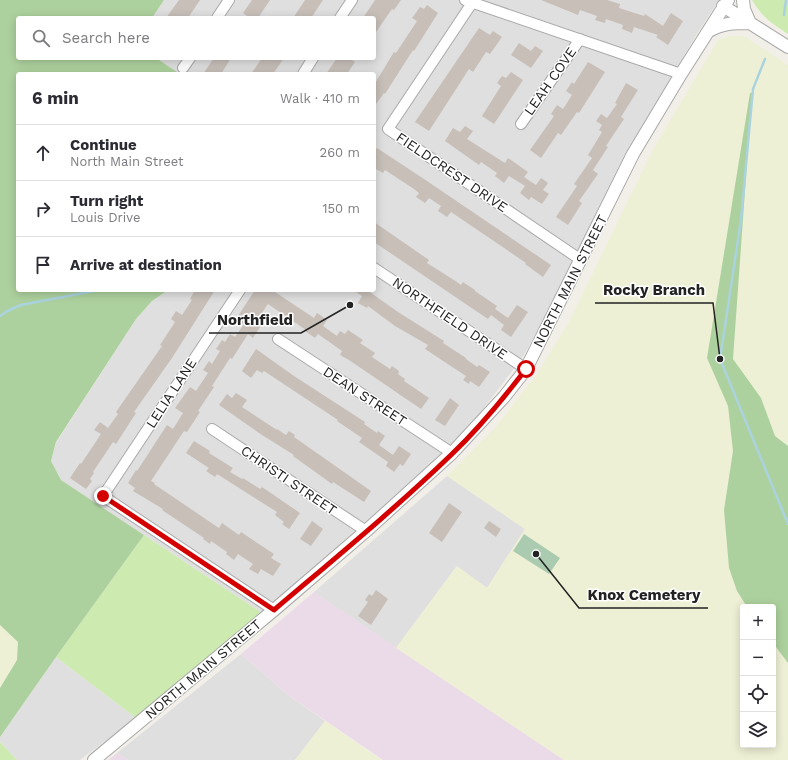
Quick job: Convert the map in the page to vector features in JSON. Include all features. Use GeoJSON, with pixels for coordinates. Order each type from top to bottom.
{"type":"FeatureCollection","features":[{"type":"Feature","properties":{"kind":"street"},"geometry":{"type":"LineString","coordinates":[[218,16],[229,0]]}},
{"type":"Feature","properties":{"kind":"street"},"geometry":{"type":"LineString","coordinates":[[341,16],[352,0]]}},
{"type":"Feature","properties":{"kind":"street"},"geometry":{"type":"LineString","coordinates":[[743,0],[744,9],[750,23]]}},
{"type":"Feature","properties":{"kind":"street"},"geometry":{"type":"LineString","coordinates":[[469,1],[681,74]]}},
{"type":"Feature","properties":{"kind":"street","name":"FIELDCREST DRIVE"},"geometry":{"type":"LineString","coordinates":[[469,1],[388,129],[581,260]]}},
{"type":"Feature","properties":{"kind":"street"},"geometry":{"type":"LineString","coordinates":[[726,3],[750,23],[788,47]]}},
{"type":"Feature","properties":{"kind":"street","name":"NORTH MAIN STREET"},"geometry":{"type":"LineString","coordinates":[[94,760],[366,531],[452,454],[504,397],[526,369],[633,154],[726,3]]}},
{"type":"Feature","properties":{"kind":"street"},"geometry":{"type":"LineString","coordinates":[[708,31],[719,25],[730,22],[750,23]]}},
{"type":"Feature","properties":{"kind":"street","name":"LEAH COVE"},"geometry":{"type":"LineString","coordinates":[[521,124],[580,39]]}},
{"type":"Feature","properties":{"kind":"street"},"geometry":{"type":"LineString","coordinates":[[184,68],[189,60]]}},
{"type":"Feature","properties":{"kind":"street"},"geometry":{"type":"LineString","coordinates":[[303,72],[312,60]]}},
{"type":"Feature","properties":{"kind":"street","name":"NORTHFIELD DRIVE"},"geometry":{"type":"LineString","coordinates":[[376,269],[526,369]]}},
{"type":"Feature","properties":{"kind":"street","name":"LELIA LANE"},"geometry":{"type":"LineString","coordinates":[[239,292],[103,496],[274,610]]}},
{"type":"Feature","properties":{"kind":"street","name":"DEAN STREET"},"geometry":{"type":"LineString","coordinates":[[278,339],[452,454]]}},
{"type":"Feature","properties":{"kind":"street","name":"CHRISTI STREET"},"geometry":{"type":"LineString","coordinates":[[212,429],[366,531]]}},
{"type":"Feature","properties":{"kind":"shaded area"},"geometry":{"type":"Polygon","coordinates":[[[164,0],[719,0],[695,37],[630,149],[575,266],[522,358],[481,412],[434,463],[262,613],[61,480],[51,461],[56,443],[136,319],[152,301],[165,292],[376,292],[376,72],[177,72],[159,60],[376,60],[376,16],[153,16],[164,0]]]}},
{"type":"Feature","properties":{"kind":"shaded area"},"geometry":{"type":"Polygon","coordinates":[[[447,476],[525,529],[487,588],[456,567],[396,648],[314,592],[447,476]]]}},
{"type":"Feature","properties":{"kind":"shaded area"},"geometry":{"type":"Polygon","coordinates":[[[314,592],[564,760],[383,760],[288,695],[241,654],[314,592]]]}},
{"type":"Feature","properties":{"kind":"shaded area"},"geometry":{"type":"Polygon","coordinates":[[[241,654],[288,695],[325,721],[295,760],[128,760],[117,753],[241,654]]]}},
{"type":"Feature","properties":{"kind":"shaded area"},"geometry":{"type":"Polygon","coordinates":[[[56,657],[136,718],[80,760],[17,760],[0,742],[0,737],[56,657]]]}},
{"type":"Feature","properties":{"kind":"shaded area"},"geometry":{"type":"Polygon","coordinates":[[[117,753],[128,760],[108,760],[117,753]]]}},
{"type":"Feature","properties":{"kind":"green space"},"geometry":{"type":"Polygon","coordinates":[[[0,0],[164,0],[153,16],[16,16],[16,60],[159,60],[177,72],[16,72],[16,292],[165,292],[152,301],[136,319],[56,442],[51,461],[61,480],[144,535],[0,737],[0,688],[17,660],[18,642],[0,625],[0,0]]]}},
{"type":"Feature","properties":{"kind":"green space"},"geometry":{"type":"Polygon","coordinates":[[[752,0],[788,0],[788,34],[768,20],[752,0]]]}},
{"type":"Feature","properties":{"kind":"green space"},"geometry":{"type":"Polygon","coordinates":[[[729,36],[744,36],[788,65],[788,760],[564,760],[396,648],[457,566],[487,588],[525,529],[447,476],[496,427],[536,375],[569,322],[652,151],[718,40],[729,36]]]}},
{"type":"Feature","properties":{"kind":"green space"},"geometry":{"type":"Polygon","coordinates":[[[750,93],[752,93],[733,359],[761,398],[775,436],[788,446],[788,663],[776,647],[776,604],[745,604],[737,591],[729,568],[724,510],[733,451],[728,406],[707,358],[750,93]]]}},
{"type":"Feature","properties":{"kind":"green space"},"geometry":{"type":"Polygon","coordinates":[[[524,534],[560,558],[549,574],[513,551],[524,534]]]}},
{"type":"Feature","properties":{"kind":"green space"},"geometry":{"type":"Polygon","coordinates":[[[144,535],[262,613],[136,718],[56,657],[144,535]]]}},
{"type":"Feature","properties":{"kind":"green space"},"geometry":{"type":"Polygon","coordinates":[[[0,625],[18,642],[17,660],[0,688],[0,625]]]}},
{"type":"Feature","properties":{"kind":"green space"},"geometry":{"type":"Polygon","coordinates":[[[325,721],[382,760],[295,760],[325,721]]]}},
{"type":"Feature","properties":{"kind":"green space"},"geometry":{"type":"Polygon","coordinates":[[[0,742],[17,760],[0,760],[0,742]]]}},
{"type":"Feature","properties":{"kind":"building"},"geometry":{"type":"Polygon","coordinates":[[[179,0],[200,0],[189,16],[167,16],[179,0]]]}},
{"type":"Feature","properties":{"kind":"building"},"geometry":{"type":"Polygon","coordinates":[[[252,0],[270,0],[259,16],[247,16],[243,13],[252,0]]]}},
{"type":"Feature","properties":{"kind":"building"},"geometry":{"type":"Polygon","coordinates":[[[305,0],[323,0],[312,16],[294,16],[305,0]]]}},
{"type":"Feature","properties":{"kind":"building"},"geometry":{"type":"Polygon","coordinates":[[[375,0],[401,0],[394,10],[392,9],[376,32],[376,16],[364,16],[375,0]]]}},
{"type":"Feature","properties":{"kind":"building"},"geometry":{"type":"Polygon","coordinates":[[[541,0],[607,0],[620,4],[619,8],[644,16],[645,14],[663,26],[671,13],[683,21],[668,45],[656,37],[658,35],[634,27],[632,33],[622,29],[623,25],[606,19],[605,23],[595,20],[597,16],[580,10],[578,15],[541,0]]]}},
{"type":"Feature","properties":{"kind":"building"},"geometry":{"type":"Polygon","coordinates":[[[427,5],[438,13],[385,94],[384,93],[376,104],[376,82],[394,52],[396,53],[417,21],[412,18],[420,7],[424,9],[427,5]]]}},
{"type":"Feature","properties":{"kind":"building"},"geometry":{"type":"Polygon","coordinates":[[[479,28],[490,35],[493,31],[502,37],[490,54],[486,52],[473,72],[469,69],[429,131],[415,122],[479,28]]]}},
{"type":"Feature","properties":{"kind":"building"},"geometry":{"type":"Polygon","coordinates":[[[519,43],[531,51],[535,46],[543,51],[531,68],[511,55],[519,43]]]}},
{"type":"Feature","properties":{"kind":"building"},"geometry":{"type":"Polygon","coordinates":[[[213,60],[230,60],[222,72],[204,72],[213,60]]]}},
{"type":"Feature","properties":{"kind":"building"},"geometry":{"type":"Polygon","coordinates":[[[261,60],[283,60],[274,72],[252,72],[261,60]]]}},
{"type":"Feature","properties":{"kind":"building"},"geometry":{"type":"Polygon","coordinates":[[[336,60],[352,60],[355,62],[348,72],[327,72],[336,60]]]}},
{"type":"Feature","properties":{"kind":"building"},"geometry":{"type":"Polygon","coordinates":[[[588,62],[605,72],[579,113],[577,112],[561,135],[558,133],[541,158],[530,150],[554,116],[551,114],[557,105],[563,109],[572,95],[566,91],[572,82],[574,84],[588,62]]]}},
{"type":"Feature","properties":{"kind":"building"},"geometry":{"type":"Polygon","coordinates":[[[511,72],[523,80],[494,124],[482,116],[501,86],[497,83],[502,76],[506,78],[511,72]]]}},
{"type":"Feature","properties":{"kind":"building"},"geometry":{"type":"Polygon","coordinates":[[[626,83],[638,90],[621,117],[624,119],[606,146],[608,147],[593,170],[598,174],[579,201],[582,203],[568,225],[556,217],[577,186],[574,184],[592,158],[588,155],[602,132],[599,130],[602,125],[596,121],[601,114],[607,118],[617,104],[615,103],[626,83]]]}},
{"type":"Feature","properties":{"kind":"building"},"geometry":{"type":"Polygon","coordinates":[[[465,126],[473,131],[467,139],[505,163],[508,158],[528,172],[524,177],[536,185],[541,178],[548,183],[543,190],[549,194],[542,204],[531,197],[529,200],[520,193],[525,186],[509,176],[504,183],[495,176],[497,173],[481,162],[479,165],[445,141],[453,128],[460,132],[465,126]]]}},
{"type":"Feature","properties":{"kind":"building"},"geometry":{"type":"Polygon","coordinates":[[[377,148],[424,179],[551,265],[543,277],[525,264],[526,263],[451,212],[447,217],[438,211],[441,206],[429,198],[425,203],[416,197],[419,193],[414,189],[385,170],[383,173],[376,169],[377,148]]]}},
{"type":"Feature","properties":{"kind":"building"},"geometry":{"type":"Polygon","coordinates":[[[376,223],[429,260],[427,263],[461,285],[463,282],[475,290],[497,306],[495,309],[508,318],[517,305],[528,312],[511,337],[501,330],[504,325],[491,315],[488,319],[376,243],[376,223]]]}},
{"type":"Feature","properties":{"kind":"building"},"geometry":{"type":"Polygon","coordinates":[[[194,292],[214,292],[172,358],[134,412],[136,413],[116,444],[113,442],[93,472],[94,473],[90,479],[92,481],[86,489],[70,478],[101,434],[94,430],[100,422],[108,428],[118,414],[116,412],[162,346],[160,345],[175,322],[171,319],[176,311],[182,315],[192,300],[190,299],[194,292]]]}},
{"type":"Feature","properties":{"kind":"building"},"geometry":{"type":"Polygon","coordinates":[[[254,292],[275,292],[314,318],[317,313],[327,320],[323,326],[337,336],[340,331],[345,334],[348,330],[363,340],[360,343],[375,353],[372,357],[390,369],[392,366],[399,371],[398,374],[405,379],[404,381],[429,398],[421,409],[340,355],[342,351],[318,334],[315,338],[305,331],[306,330],[268,304],[257,320],[262,324],[253,338],[248,334],[232,359],[230,358],[212,386],[214,387],[198,411],[200,412],[187,432],[184,431],[151,481],[219,528],[222,523],[239,535],[241,532],[274,554],[271,558],[281,564],[273,576],[261,569],[258,574],[249,569],[253,564],[238,554],[234,560],[226,554],[227,552],[211,541],[210,544],[203,539],[204,538],[162,510],[163,509],[133,491],[135,488],[128,483],[167,425],[173,429],[183,413],[175,408],[190,387],[196,391],[208,373],[203,370],[209,361],[212,364],[220,351],[216,349],[222,340],[225,342],[230,334],[235,337],[244,324],[236,319],[254,292]]]}},
{"type":"Feature","properties":{"kind":"building"},"geometry":{"type":"Polygon","coordinates":[[[356,292],[370,292],[444,341],[443,343],[477,367],[479,365],[490,372],[479,387],[470,381],[469,384],[463,380],[466,376],[425,349],[428,345],[395,326],[368,306],[367,308],[358,303],[362,296],[356,292]]]}},
{"type":"Feature","properties":{"kind":"building"},"geometry":{"type":"Polygon","coordinates":[[[256,349],[294,376],[365,422],[364,424],[377,433],[378,431],[385,436],[379,445],[393,455],[399,446],[411,454],[403,466],[400,464],[394,472],[386,466],[388,462],[359,442],[362,438],[337,421],[338,420],[264,371],[262,373],[257,370],[251,378],[242,371],[256,349]]]}},
{"type":"Feature","properties":{"kind":"building"},"geometry":{"type":"Polygon","coordinates":[[[236,393],[247,400],[242,407],[286,435],[289,431],[295,435],[294,437],[371,491],[364,502],[333,482],[332,484],[293,456],[294,455],[219,405],[227,394],[232,398],[236,393]]]}},
{"type":"Feature","properties":{"kind":"building"},"geometry":{"type":"Polygon","coordinates":[[[450,398],[459,405],[445,426],[435,420],[450,398]]]}},
{"type":"Feature","properties":{"kind":"building"},"geometry":{"type":"Polygon","coordinates":[[[194,441],[210,451],[209,453],[233,468],[230,472],[260,489],[262,487],[300,513],[289,529],[282,524],[284,522],[275,515],[277,512],[217,474],[215,477],[206,471],[209,468],[186,453],[194,441]]]}},
{"type":"Feature","properties":{"kind":"building"},"geometry":{"type":"Polygon","coordinates":[[[449,503],[462,512],[442,542],[429,533],[449,503]]]}},
{"type":"Feature","properties":{"kind":"building"},"geometry":{"type":"Polygon","coordinates":[[[312,521],[323,529],[311,546],[300,539],[312,521]]]}},
{"type":"Feature","properties":{"kind":"building"},"geometry":{"type":"Polygon","coordinates":[[[489,521],[501,529],[496,537],[484,528],[489,521]]]}},
{"type":"Feature","properties":{"kind":"building"},"geometry":{"type":"Polygon","coordinates":[[[376,590],[388,599],[371,625],[358,616],[368,602],[365,600],[369,594],[372,596],[376,590]]]}},
{"type":"Feature","properties":{"kind":"waterway"},"geometry":{"type":"LineString","coordinates":[[784,15],[786,0]]}},
{"type":"Feature","properties":{"kind":"waterway"},"geometry":{"type":"LineString","coordinates":[[765,59],[753,89],[741,220],[720,359],[788,524]]}},
{"type":"Feature","properties":{"kind":"waterway"},"geometry":{"type":"LineString","coordinates":[[0,316],[21,305],[89,292]]}},
{"type":"Feature","properties":{"kind":"place","name":"Northfield"},"geometry":{"type":"Point","coordinates":[350,305]}},
{"type":"Feature","properties":{"kind":"place","name":"Rocky Branch"},"geometry":{"type":"Point","coordinates":[720,359]}},
{"type":"Feature","properties":{"kind":"place","name":"Knox Cemetery"},"geometry":{"type":"Point","coordinates":[536,554]}},
{"type":"Feature","properties":{"kind":"route"},"geometry":{"type":"LineString","coordinates":[[103,496],[274,610],[366,531],[452,454],[504,397],[526,369]]}}]}
